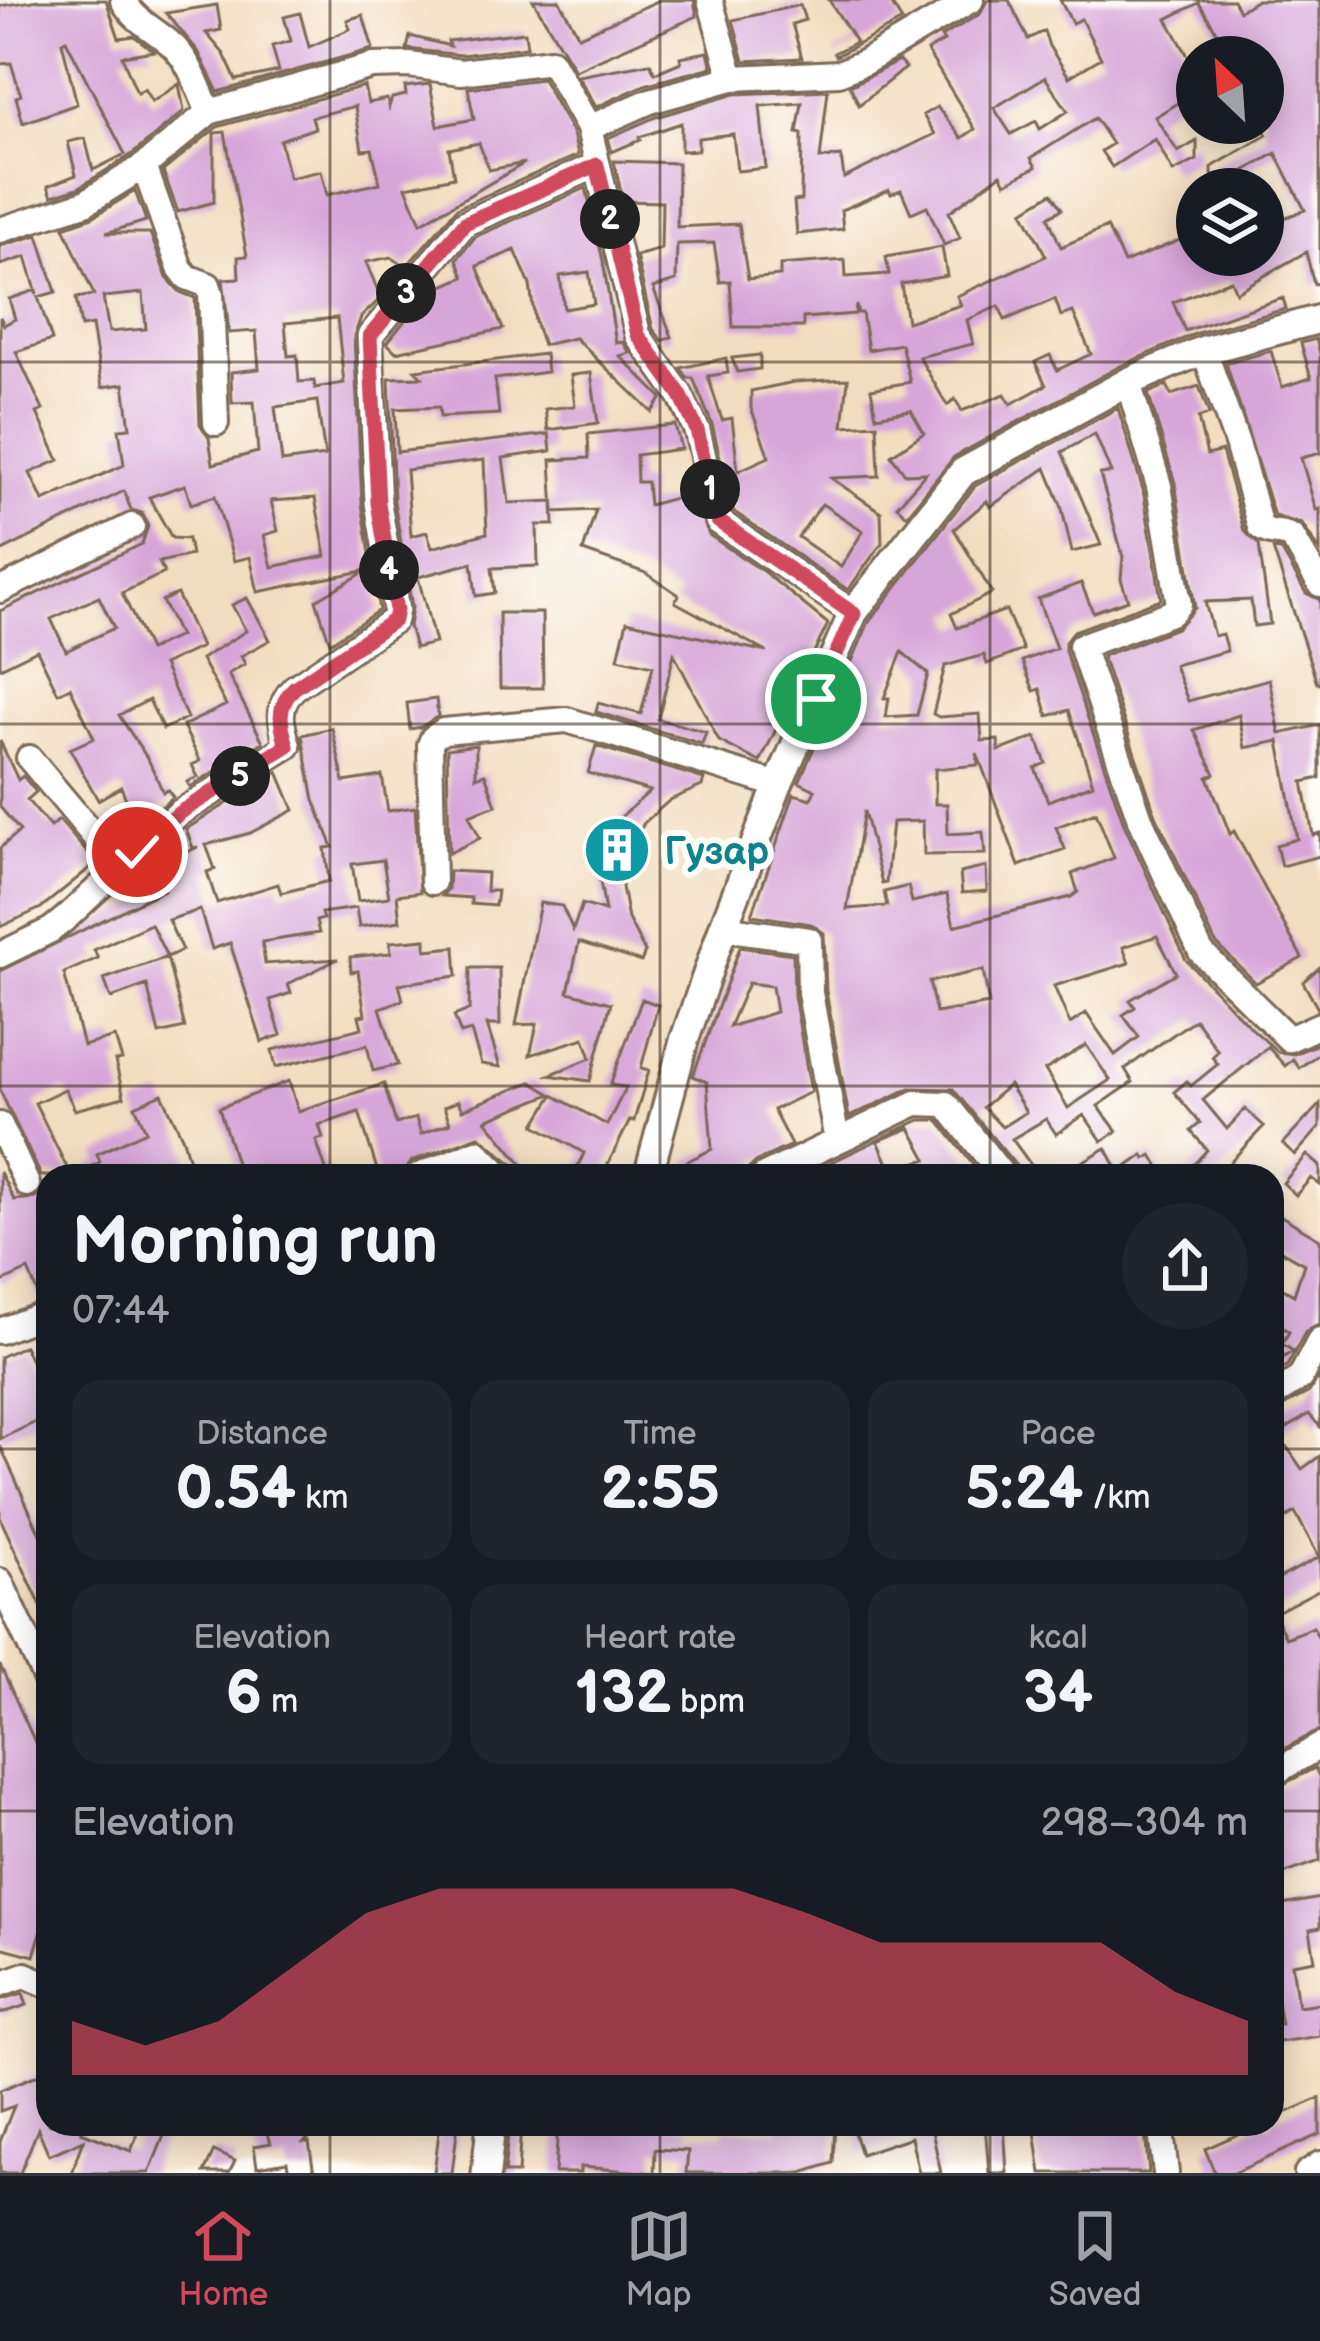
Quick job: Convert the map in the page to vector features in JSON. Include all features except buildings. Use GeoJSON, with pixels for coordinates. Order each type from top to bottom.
{"type":"FeatureCollection","features":[{"type":"Feature","properties":{"kind":"street"},"geometry":{"type":"LineString","coordinates":[[123,0],[188,62],[209,112]]}},
{"type":"Feature","properties":{"kind":"street"},"geometry":{"type":"LineString","coordinates":[[710,0],[732,78]]}},
{"type":"Feature","properties":{"kind":"street"},"geometry":{"type":"LineString","coordinates":[[589,128],[650,101],[732,78],[839,73],[971,0]]}},
{"type":"Feature","properties":{"kind":"street"},"geometry":{"type":"LineString","coordinates":[[0,230],[85,203],[144,166],[209,112],[372,66],[409,64],[460,72],[551,61],[589,128],[638,335],[680,394],[697,430],[718,521],[854,614]]}},
{"type":"Feature","properties":{"kind":"street"},"geometry":{"type":"LineString","coordinates":[[0,955],[51,930],[179,813],[287,746],[281,725],[284,698],[394,620],[378,503],[370,336],[465,223],[597,165]]}},
{"type":"Feature","properties":{"kind":"street"},"geometry":{"type":"LineString","coordinates":[[144,166],[180,268],[187,277],[208,285],[211,294],[216,423]]}},
{"type":"Feature","properties":{"kind":"street"},"geometry":{"type":"LineString","coordinates":[[651,1164],[684,1041],[723,928],[778,785],[854,614],[963,472],[1128,382],[1204,350],[1320,321]]}},
{"type":"Feature","properties":{"kind":"street"},"geometry":{"type":"LineString","coordinates":[[1204,350],[1260,527],[1293,538],[1320,584]]}},
{"type":"Feature","properties":{"kind":"street"},"geometry":{"type":"LineString","coordinates":[[1128,382],[1159,486],[1179,604],[1171,614],[1081,646],[1140,819],[1201,952],[1289,1039],[1320,1025]]}},
{"type":"Feature","properties":{"kind":"street"},"geometry":{"type":"LineString","coordinates":[[0,590],[132,526]]}},
{"type":"Feature","properties":{"kind":"street"},"geometry":{"type":"LineString","coordinates":[[433,882],[430,746],[442,731],[567,720],[778,785]]}},
{"type":"Feature","properties":{"kind":"street"},"geometry":{"type":"LineString","coordinates":[[29,758],[119,867]]}},
{"type":"Feature","properties":{"kind":"street"},"geometry":{"type":"LineString","coordinates":[[723,928],[809,940],[810,993],[837,1141]]}},
{"type":"Feature","properties":{"kind":"street"},"geometry":{"type":"LineString","coordinates":[[789,1164],[916,1102],[946,1104],[994,1164]]}},
{"type":"Feature","properties":{"kind":"street"},"geometry":{"type":"LineString","coordinates":[[0,1125],[28,1184]]}},
{"type":"Feature","properties":{"kind":"street"},"geometry":{"type":"LineString","coordinates":[[448,1164],[477,1152],[489,1164]]}},
{"type":"Feature","properties":{"kind":"street"},"geometry":{"type":"LineString","coordinates":[[0,1331],[36,1317]]}},
{"type":"Feature","properties":{"kind":"street"},"geometry":{"type":"LineString","coordinates":[[1284,1388],[1300,1378],[1320,1340]]}},
{"type":"Feature","properties":{"kind":"street"},"geometry":{"type":"LineString","coordinates":[[0,1581],[36,1658]]}},
{"type":"Feature","properties":{"kind":"street"},"geometry":{"type":"LineString","coordinates":[[1284,1767],[1320,1746]]}},
{"type":"Feature","properties":{"kind":"street"},"geometry":{"type":"LineString","coordinates":[[0,1965],[36,1980]]}},
{"type":"Feature","properties":{"kind":"street"},"geometry":{"type":"LineString","coordinates":[[0,1984],[36,1980]]}},
{"type":"Feature","properties":{"kind":"street"},"geometry":{"type":"LineString","coordinates":[[486,2173],[490,2136]]}},
{"type":"Feature","properties":{"kind":"street"},"geometry":{"type":"LineString","coordinates":[[1161,2136],[1166,2173]]}},
{"type":"Feature","properties":{"kind":"street"},"geometry":{"type":"LineString","coordinates":[[1307,2173],[1320,2164]]}},
{"type":"Feature","properties":{"kind":"place","name":"Гузар"},"geometry":{"type":"Point","coordinates":[617,850]}},
{"type":"Feature","properties":{"kind":"route"},"geometry":{"type":"LineString","coordinates":[[137,852],[179,813],[287,746],[280,710],[284,698],[394,620],[378,503],[370,336],[465,223],[597,165],[638,335],[680,394],[697,430],[718,521],[854,614],[816,699]]}}]}
